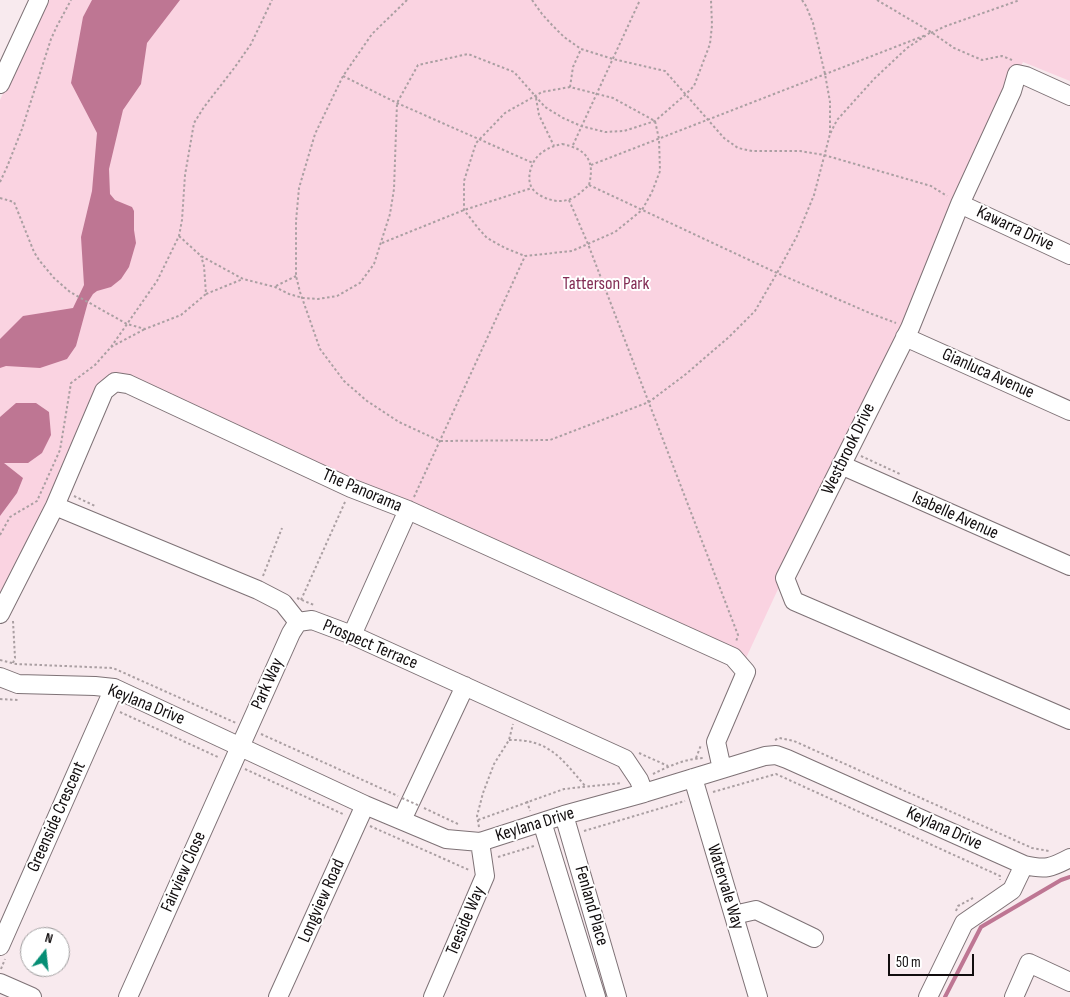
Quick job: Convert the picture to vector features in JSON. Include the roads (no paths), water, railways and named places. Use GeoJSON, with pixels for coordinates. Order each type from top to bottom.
{"type":"FeatureCollection","features":[{"type":"Feature","properties":{"kind":"street"},"geometry":{"type":"LineString","coordinates":[[0,84],[39,0]]}},
{"type":"Feature","properties":{"kind":"street","name":"Westbrook Drive"},"geometry":{"type":"LineString","coordinates":[[1070,96],[1026,76],[1017,74],[1012,91],[960,204],[907,332],[845,467],[785,578],[794,602],[1070,720]]}},
{"type":"Feature","properties":{"kind":"street","name":"Kawarra Drive"},"geometry":{"type":"LineString","coordinates":[[960,204],[1070,255]]}},
{"type":"Feature","properties":{"kind":"street","name":"Gianluca Avenue"},"geometry":{"type":"LineString","coordinates":[[907,332],[1070,411]]}},
{"type":"Feature","properties":{"kind":"street","name":"The Panorama"},"geometry":{"type":"LineString","coordinates":[[0,614],[55,506],[104,391],[115,382],[128,384],[351,488],[408,510],[733,657],[746,672],[716,742],[722,769]]}},
{"type":"Feature","properties":{"kind":"street","name":"Isabelle Avenue"},"geometry":{"type":"LineString","coordinates":[[845,467],[1070,566]]}},
{"type":"Feature","properties":{"kind":"street","name":"Prospect Terrace"},"geometry":{"type":"LineString","coordinates":[[55,506],[258,590],[283,603],[298,622],[312,620],[352,635],[625,759],[641,787]]}},
{"type":"Feature","properties":{"kind":"street"},"geometry":{"type":"LineString","coordinates":[[352,635],[408,510]]}},
{"type":"Feature","properties":{"kind":"street","name":"Park Way"},"geometry":{"type":"LineString","coordinates":[[240,746],[291,633],[298,622]]}},
{"type":"Feature","properties":{"kind":"street","name":"Keylana Drive"},"geometry":{"type":"LineString","coordinates":[[0,677],[18,684],[114,688],[365,804],[446,838],[542,822],[641,787],[693,778],[765,756],[776,755],[1024,865],[1038,868],[1053,867],[1070,858]]}},
{"type":"Feature","properties":{"kind":"street"},"geometry":{"type":"LineString","coordinates":[[402,820],[465,686]]}},
{"type":"Feature","properties":{"kind":"street","name":"Greenside Crescent"},"geometry":{"type":"LineString","coordinates":[[0,946],[114,688]]}},
{"type":"Feature","properties":{"kind":"street","name":"Fairview Close"},"geometry":{"type":"LineString","coordinates":[[128,997],[240,746]]}},
{"type":"Feature","properties":{"kind":"street","name":"Watervale Way"},"geometry":{"type":"LineString","coordinates":[[693,778],[758,997]]}},
{"type":"Feature","properties":{"kind":"street","name":"Longview Road"},"geometry":{"type":"LineString","coordinates":[[278,997],[365,804]]}},
{"type":"Feature","properties":{"kind":"street","name":"Fenland Place"},"geometry":{"type":"LineString","coordinates":[[564,815],[617,997]]}},
{"type":"Feature","properties":{"kind":"street","name":"Fenland Place"},"geometry":{"type":"LineString","coordinates":[[542,822],[596,997]]}},
{"type":"Feature","properties":{"kind":"street","name":"Teeside Way"},"geometry":{"type":"LineString","coordinates":[[433,997],[485,876],[477,834]]}},
{"type":"Feature","properties":{"kind":"street"},"geometry":{"type":"LineString","coordinates":[[928,997],[964,923],[1012,890],[1024,865]]}},
{"type":"Feature","properties":{"kind":"street"},"geometry":{"type":"LineString","coordinates":[[734,915],[756,910],[814,938]]}},
{"type":"Feature","properties":{"kind":"street"},"geometry":{"type":"LineString","coordinates":[[1014,997],[1029,964],[1070,982]]}},
{"type":"Feature","properties":{"kind":"street"},"geometry":{"type":"LineString","coordinates":[[0,982],[32,997]]}},
{"type":"Feature","properties":{"kind":"waterway"},"geometry":{"type":"LineString","coordinates":[[945,997],[981,927],[1061,880],[1070,877]]}},
{"type":"Feature","properties":{"kind":"park label","name":"Tatterson Park"},"geometry":{"type":"Point","coordinates":[606,284]}}]}
